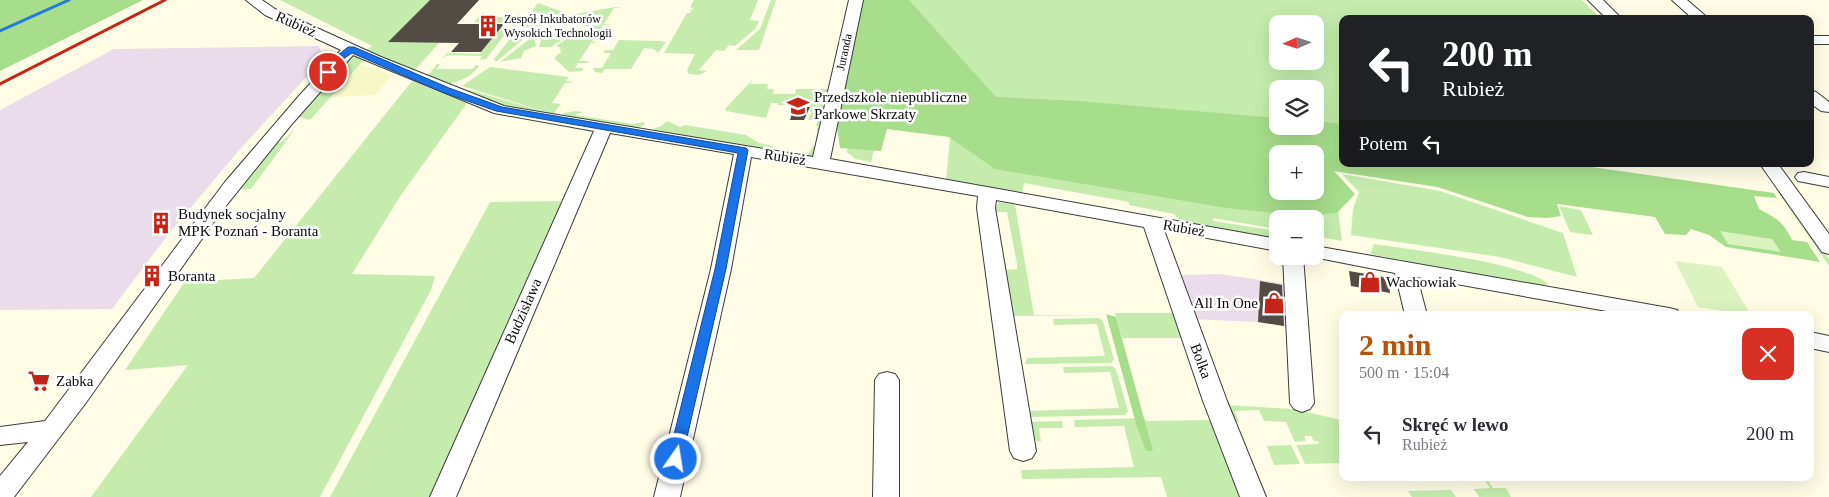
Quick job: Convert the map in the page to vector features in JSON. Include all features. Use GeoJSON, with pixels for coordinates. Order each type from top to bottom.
{"type":"FeatureCollection","features":[{"type":"Feature","properties":{"kind":"street","name":"Rubież"},"geometry":{"type":"LineString","coordinates":[[252,0],[270,12],[351,49],[446,90],[500,110],[605,126],[988,192],[1269,243]]}},
{"type":"Feature","properties":{"kind":"street","name":"Juranda"},"geometry":{"type":"LineString","coordinates":[[819,163],[823,154],[856,0]]}},
{"type":"Feature","properties":{"kind":"street"},"geometry":{"type":"LineString","coordinates":[[1594,0],[1610,15]]}},
{"type":"Feature","properties":{"kind":"street"},"geometry":{"type":"LineString","coordinates":[[1679,0],[1697,15]]}},
{"type":"Feature","properties":{"kind":"street"},"geometry":{"type":"LineString","coordinates":[[1814,33],[1829,35]]}},
{"type":"Feature","properties":{"kind":"street"},"geometry":{"type":"LineString","coordinates":[[0,495],[52,430],[228,190],[340,58],[351,49]]}},
{"type":"Feature","properties":{"kind":"street"},"geometry":{"type":"LineString","coordinates":[[1814,98],[1828,108]]}},
{"type":"Feature","properties":{"kind":"street"},"geometry":{"type":"LineString","coordinates":[[1814,108],[1828,108]]}},
{"type":"Feature","properties":{"kind":"street","name":"Budzisława"},"geometry":{"type":"LineString","coordinates":[[443,497],[605,126]]}},
{"type":"Feature","properties":{"kind":"street"},"geometry":{"type":"LineString","coordinates":[[667,497],[721,269],[743,150]]}},
{"type":"Feature","properties":{"kind":"street"},"geometry":{"type":"LineString","coordinates":[[1771,167],[1829,248]]}},
{"type":"Feature","properties":{"kind":"street"},"geometry":{"type":"LineString","coordinates":[[1804,176],[1818,181],[1829,182]]}},
{"type":"Feature","properties":{"kind":"street"},"geometry":{"type":"LineString","coordinates":[[1829,188],[1818,188],[1829,197]]}},
{"type":"Feature","properties":{"kind":"street"},"geometry":{"type":"LineString","coordinates":[[988,192],[986,208],[1023,451]]}},
{"type":"Feature","properties":{"kind":"street","name":"Bolka"},"geometry":{"type":"LineString","coordinates":[[1154,223],[1154,230],[1215,401],[1253,497]]}},
{"type":"Feature","properties":{"kind":"street"},"geometry":{"type":"LineString","coordinates":[[1324,254],[1647,311]]}},
{"type":"Feature","properties":{"kind":"street"},"geometry":{"type":"LineString","coordinates":[[1294,265],[1302,403]]}},
{"type":"Feature","properties":{"kind":"street"},"geometry":{"type":"LineString","coordinates":[[1404,267],[1415,311]]}},
{"type":"Feature","properties":{"kind":"street"},"geometry":{"type":"LineString","coordinates":[[886,497],[887,380]]}},
{"type":"Feature","properties":{"kind":"street"},"geometry":{"type":"LineString","coordinates":[[0,436],[52,430]]}},
{"type":"Feature","properties":{"kind":"shaded area"},"geometry":{"type":"Polygon","coordinates":[[[319,46],[324,58],[240,149],[171,231],[112,309],[0,310],[0,110],[114,49],[319,46]]]}},
{"type":"Feature","properties":{"kind":"shaded area"},"geometry":{"type":"Polygon","coordinates":[[[1220,274],[1287,284],[1289,327],[1258,322],[1192,319],[1178,275],[1220,274]]]}},
{"type":"Feature","properties":{"kind":"green space"},"geometry":{"type":"Polygon","coordinates":[[[0,0],[143,0],[0,71],[0,0]]]}},
{"type":"Feature","properties":{"kind":"green space"},"geometry":{"type":"Polygon","coordinates":[[[280,0],[430,0],[389,41],[440,42],[413,72],[365,51],[372,46],[280,0]]]}},
{"type":"Feature","properties":{"kind":"green space"},"geometry":{"type":"Polygon","coordinates":[[[694,0],[758,0],[750,20],[759,21],[755,29],[735,46],[729,45],[724,51],[716,50],[699,70],[707,71],[699,75],[689,74],[687,70],[695,54],[664,53],[687,13],[691,11],[688,11],[692,10],[693,8],[690,7],[694,0]]]}},
{"type":"Feature","properties":{"kind":"green space"},"geometry":{"type":"Polygon","coordinates":[[[771,0],[776,0],[759,50],[736,50],[760,29],[771,0]]]}},
{"type":"Feature","properties":{"kind":"green space"},"geometry":{"type":"Polygon","coordinates":[[[860,0],[909,0],[996,97],[1078,101],[1269,117],[1269,135],[1324,135],[1324,122],[1339,124],[1339,167],[1592,167],[1774,193],[1777,198],[1754,196],[1759,209],[1779,221],[1792,240],[1807,242],[1820,262],[1726,247],[1709,235],[1691,229],[1686,235],[1665,234],[1655,217],[1557,204],[1561,216],[1547,218],[1528,217],[1438,187],[1334,171],[1355,194],[1337,213],[1324,214],[1324,210],[1269,210],[1269,213],[1226,208],[995,169],[949,137],[887,129],[881,151],[840,148],[837,127],[860,0]]]}},
{"type":"Feature","properties":{"kind":"green space"},"geometry":{"type":"Polygon","coordinates":[[[872,0],[1582,0],[1597,15],[1339,15],[1339,167],[1509,167],[1528,217],[1438,187],[1333,171],[1342,241],[1324,238],[1324,210],[1269,210],[1269,228],[1213,218],[1213,221],[1269,230],[1269,239],[1182,223],[1174,214],[1129,205],[1129,202],[1024,183],[1022,193],[946,181],[950,137],[960,144],[888,91],[871,162],[855,159],[847,152],[872,0]]]}},
{"type":"Feature","properties":{"kind":"green space"},"geometry":{"type":"Polygon","coordinates":[[[538,3],[566,13],[563,15],[564,17],[542,26],[519,28],[538,3]]]}},
{"type":"Feature","properties":{"kind":"green space"},"geometry":{"type":"Polygon","coordinates":[[[615,7],[623,8],[614,8],[604,24],[611,25],[603,25],[601,29],[586,26],[574,16],[576,14],[615,7]]]}},
{"type":"Feature","properties":{"kind":"green space"},"geometry":{"type":"Polygon","coordinates":[[[484,13],[482,17],[514,17],[517,14],[521,15],[513,26],[503,25],[504,23],[474,22],[484,13]]]}},
{"type":"Feature","properties":{"kind":"green space"},"geometry":{"type":"Polygon","coordinates":[[[501,28],[510,28],[486,59],[480,60],[482,56],[448,55],[442,59],[447,53],[480,54],[501,28]]]}},
{"type":"Feature","properties":{"kind":"green space"},"geometry":{"type":"Polygon","coordinates":[[[518,29],[532,32],[496,62],[494,59],[518,29]]]}},
{"type":"Feature","properties":{"kind":"green space"},"geometry":{"type":"Polygon","coordinates":[[[608,30],[599,32],[592,42],[600,43],[591,43],[579,61],[588,61],[587,63],[578,63],[575,68],[583,68],[582,71],[569,72],[554,58],[561,52],[560,48],[556,46],[577,32],[608,30]]]}},
{"type":"Feature","properties":{"kind":"green space"},"geometry":{"type":"Polygon","coordinates":[[[575,31],[551,47],[539,47],[542,37],[540,32],[575,31]]]}},
{"type":"Feature","properties":{"kind":"green space"},"geometry":{"type":"Polygon","coordinates":[[[537,33],[536,46],[524,51],[521,58],[500,62],[537,33]]]}},
{"type":"Feature","properties":{"kind":"green space"},"geometry":{"type":"Polygon","coordinates":[[[619,40],[666,42],[658,53],[654,49],[644,48],[631,69],[605,69],[602,73],[595,72],[593,68],[602,68],[611,53],[603,53],[605,50],[613,50],[619,40]]]}},
{"type":"Feature","properties":{"kind":"green space"},"geometry":{"type":"Polygon","coordinates":[[[353,56],[371,61],[363,61],[310,120],[298,117],[297,113],[348,57],[353,56]]]}},
{"type":"Feature","properties":{"kind":"green space"},"geometry":{"type":"Polygon","coordinates":[[[361,64],[392,75],[375,95],[332,97],[361,64]]]}},
{"type":"Feature","properties":{"kind":"green space"},"geometry":{"type":"Polygon","coordinates":[[[437,64],[440,64],[437,69],[472,69],[476,65],[479,66],[467,77],[451,84],[445,84],[426,78],[437,64]]]}},
{"type":"Feature","properties":{"kind":"green space"},"geometry":{"type":"Polygon","coordinates":[[[490,67],[569,77],[566,81],[575,82],[565,83],[552,103],[561,104],[553,114],[462,86],[490,67]]]}},
{"type":"Feature","properties":{"kind":"green space"},"geometry":{"type":"Polygon","coordinates":[[[754,78],[750,84],[768,84],[767,89],[774,89],[773,94],[795,94],[796,89],[830,89],[831,85],[834,85],[822,139],[816,137],[820,131],[816,130],[819,127],[816,126],[817,120],[808,120],[811,113],[813,113],[810,112],[811,106],[771,103],[766,118],[726,111],[725,109],[754,78]]]}},
{"type":"Feature","properties":{"kind":"green space"},"geometry":{"type":"Polygon","coordinates":[[[412,81],[467,103],[401,195],[352,274],[435,276],[431,290],[320,497],[91,497],[188,365],[125,370],[186,280],[254,278],[412,81]]]}},
{"type":"Feature","properties":{"kind":"green space"},"geometry":{"type":"Polygon","coordinates":[[[462,88],[551,115],[504,107],[460,90],[462,88]]]}},
{"type":"Feature","properties":{"kind":"green space"},"geometry":{"type":"Polygon","coordinates":[[[584,112],[575,115],[633,124],[644,122],[645,125],[634,129],[562,117],[564,113],[584,112]]]}},
{"type":"Feature","properties":{"kind":"green space"},"geometry":{"type":"Polygon","coordinates":[[[667,121],[680,127],[685,125],[746,135],[759,143],[773,146],[771,150],[807,156],[813,146],[817,145],[818,157],[811,160],[655,132],[654,128],[660,127],[667,121]]]}},
{"type":"Feature","properties":{"kind":"green space"},"geometry":{"type":"Polygon","coordinates":[[[295,129],[251,189],[236,189],[241,183],[246,182],[277,143],[281,142],[295,129]]]}},
{"type":"Feature","properties":{"kind":"green space"},"geometry":{"type":"Polygon","coordinates":[[[1342,174],[1440,191],[1563,233],[1577,277],[1500,257],[1351,235],[1353,209],[1359,192],[1342,174]]]}},
{"type":"Feature","properties":{"kind":"green space"},"geometry":{"type":"Polygon","coordinates":[[[1775,188],[1784,193],[1829,259],[1829,266],[1775,188]]]}},
{"type":"Feature","properties":{"kind":"green space"},"geometry":{"type":"Polygon","coordinates":[[[566,201],[436,497],[330,497],[490,202],[566,201]]]}},
{"type":"Feature","properties":{"kind":"green space"},"geometry":{"type":"Polygon","coordinates":[[[999,202],[1015,205],[1034,315],[1106,315],[1012,316],[1005,270],[1017,269],[1017,264],[1007,212],[996,212],[995,209],[999,202]]]}},
{"type":"Feature","properties":{"kind":"green space"},"geometry":{"type":"Polygon","coordinates":[[[1559,206],[1581,210],[1593,235],[1570,232],[1559,206]]]}},
{"type":"Feature","properties":{"kind":"green space"},"geometry":{"type":"Polygon","coordinates":[[[1720,231],[1772,239],[1781,252],[1728,244],[1720,231]]]}},
{"type":"Feature","properties":{"kind":"green space"},"geometry":{"type":"Polygon","coordinates":[[[1374,244],[1492,263],[1536,276],[1548,284],[1541,286],[1370,254],[1374,244]]]}},
{"type":"Feature","properties":{"kind":"green space"},"geometry":{"type":"Polygon","coordinates":[[[1675,261],[1722,267],[1749,311],[1724,311],[1698,307],[1675,261]]]}},
{"type":"Feature","properties":{"kind":"green space"},"geometry":{"type":"Polygon","coordinates":[[[1115,313],[1173,313],[1183,338],[1122,338],[1115,313]]]}},
{"type":"Feature","properties":{"kind":"green space"},"geometry":{"type":"Polygon","coordinates":[[[1106,314],[1116,317],[1153,451],[1146,451],[1137,427],[1106,314]]]}},
{"type":"Feature","properties":{"kind":"green space"},"geometry":{"type":"Polygon","coordinates":[[[1099,318],[1103,321],[1114,359],[1111,363],[1025,364],[1027,358],[1105,356],[1097,324],[1054,325],[1053,319],[1099,318]]]}},
{"type":"Feature","properties":{"kind":"green space"},"geometry":{"type":"Polygon","coordinates":[[[1112,366],[1116,369],[1128,411],[1125,415],[1029,417],[1028,411],[1119,408],[1110,372],[1064,373],[1063,367],[1112,366]]]}},
{"type":"Feature","properties":{"kind":"green space"},"geometry":{"type":"Polygon","coordinates":[[[1224,405],[1293,409],[1339,419],[1339,463],[1305,464],[1296,445],[1319,444],[1318,441],[1314,441],[1311,436],[1304,436],[1306,441],[1295,442],[1286,422],[1264,421],[1259,410],[1235,411],[1239,422],[1233,422],[1248,460],[1255,462],[1248,462],[1261,497],[1259,497],[1224,405]]]}},
{"type":"Feature","properties":{"kind":"green space"},"geometry":{"type":"Polygon","coordinates":[[[1144,418],[1146,421],[1211,420],[1239,497],[1167,497],[1161,477],[1022,479],[1021,470],[1134,467],[1124,426],[1075,427],[1074,420],[1144,418]]]}},
{"type":"Feature","properties":{"kind":"green space"},"geometry":{"type":"Polygon","coordinates":[[[1062,421],[1063,428],[1039,428],[1041,442],[1033,437],[1029,422],[1062,421]]]}},
{"type":"Feature","properties":{"kind":"green space"},"geometry":{"type":"Polygon","coordinates":[[[1291,445],[1300,464],[1274,465],[1267,446],[1291,445]]]}},
{"type":"Feature","properties":{"kind":"green space"},"geometry":{"type":"Polygon","coordinates":[[[1485,481],[1488,481],[1493,488],[1506,488],[1511,497],[1479,497],[1474,489],[1490,488],[1485,481]]]}},
{"type":"Feature","properties":{"kind":"green space"},"geometry":{"type":"Polygon","coordinates":[[[1451,490],[1456,497],[1412,497],[1408,491],[1451,490]]]}},
{"type":"Feature","properties":{"kind":"building","name":"Zespół Inkubatorów Wysokich Technologii"},"geometry":{"type":"Polygon","coordinates":[[[430,0],[479,0],[457,24],[504,24],[481,52],[451,52],[459,43],[388,42],[430,0]]]}},
{"type":"Feature","properties":{"kind":"building"},"geometry":{"type":"Polygon","coordinates":[[[794,107],[810,107],[804,120],[790,120],[794,107]]]}},
{"type":"Feature","properties":{"kind":"building","name":"Wachowiak"},"geometry":{"type":"Polygon","coordinates":[[[1349,271],[1389,278],[1390,293],[1351,286],[1349,271]]]}},
{"type":"Feature","properties":{"kind":"building","name":"All In One"},"geometry":{"type":"Polygon","coordinates":[[[1260,281],[1282,285],[1284,326],[1258,322],[1260,281]]]}},
{"type":"Feature","properties":{"kind":"waterway"},"geometry":{"type":"LineString","coordinates":[[0,31],[69,0]]}},
{"type":"Feature","properties":{"kind":"railway"},"geometry":{"type":"LineString","coordinates":[[0,84],[165,0]]}},
{"type":"Feature","properties":{"kind":"place","name":"Zespół Inkubatorów Wysokich Technologii"},"geometry":{"type":"Point","coordinates":[488,26]}},
{"type":"Feature","properties":{"kind":"place","name":"Przedszkole niepubliczne Parkowe Skrzaty"},"geometry":{"type":"Point","coordinates":[798,106]}},
{"type":"Feature","properties":{"kind":"place","name":"Budynek socjalny MPK Poznań - Boranta"},"geometry":{"type":"Point","coordinates":[161,223]}},
{"type":"Feature","properties":{"kind":"place","name":"Boranta"},"geometry":{"type":"Point","coordinates":[152,276]}},
{"type":"Feature","properties":{"kind":"place","name":"Wachowiak"},"geometry":{"type":"Point","coordinates":[1370,282]}},
{"type":"Feature","properties":{"kind":"place","name":"All In One"},"geometry":{"type":"Point","coordinates":[1274,303]}},
{"type":"Feature","properties":{"kind":"place","name":"Zabka"},"geometry":{"type":"Point","coordinates":[39,381]}},
{"type":"Feature","properties":{"kind":"route"},"geometry":{"type":"LineString","coordinates":[[328,72],[351,49],[446,90],[500,110],[743,150],[721,269],[676,459]]}}]}
